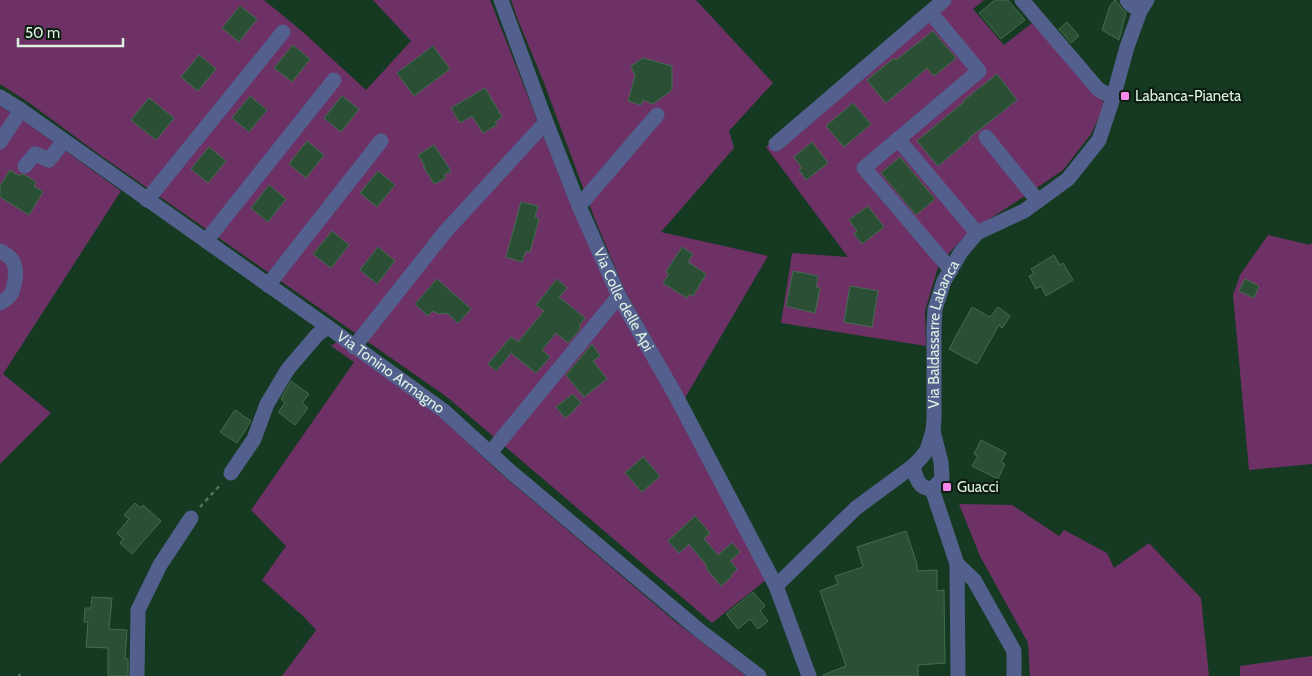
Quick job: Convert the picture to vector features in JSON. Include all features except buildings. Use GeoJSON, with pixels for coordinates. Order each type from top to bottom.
{"type":"FeatureCollection","features":[{"type":"Feature","properties":{"kind":"street","name":"Via Colle delle Api"},"geometry":{"type":"LineString","coordinates":[[501,0],[579,206],[619,296],[676,396],[776,586]]}},
{"type":"Feature","properties":{"kind":"street"},"geometry":{"type":"LineString","coordinates":[[776,144],[944,0]]}},
{"type":"Feature","properties":{"kind":"street"},"geometry":{"type":"LineString","coordinates":[[1022,0],[1098,89],[1113,98]]}},
{"type":"Feature","properties":{"kind":"street"},"geometry":{"type":"LineString","coordinates":[[1127,0],[1131,6],[1144,5]]}},
{"type":"Feature","properties":{"kind":"street","name":"Via Baldassarre Labanca"},"geometry":{"type":"LineString","coordinates":[[776,586],[856,508],[913,466],[927,450],[933,431],[934,419],[934,327],[936,308],[944,282],[961,252],[977,233],[1024,211],[1068,178],[1099,140],[1127,48],[1144,5]]}},
{"type":"Feature","properties":{"kind":"street"},"geometry":{"type":"LineString","coordinates":[[930,12],[978,71],[864,168],[951,270]]}},
{"type":"Feature","properties":{"kind":"street"},"geometry":{"type":"LineString","coordinates":[[147,200],[283,32]]}},
{"type":"Feature","properties":{"kind":"street"},"geometry":{"type":"LineString","coordinates":[[206,242],[334,80]]}},
{"type":"Feature","properties":{"kind":"street","name":"Via Tonino Armagno"},"geometry":{"type":"LineString","coordinates":[[0,97],[328,327],[444,411],[511,472],[700,631],[759,676]]}},
{"type":"Feature","properties":{"kind":"street"},"geometry":{"type":"LineString","coordinates":[[0,142],[21,110]]}},
{"type":"Feature","properties":{"kind":"street"},"geometry":{"type":"LineString","coordinates":[[579,206],[657,114]]}},
{"type":"Feature","properties":{"kind":"street"},"geometry":{"type":"LineString","coordinates":[[354,347],[445,232],[546,122]]}},
{"type":"Feature","properties":{"kind":"street"},"geometry":{"type":"LineString","coordinates":[[986,137],[1038,200]]}},
{"type":"Feature","properties":{"kind":"street"},"geometry":{"type":"LineString","coordinates":[[898,139],[977,233]]}},
{"type":"Feature","properties":{"kind":"street"},"geometry":{"type":"LineString","coordinates":[[24,166],[35,154],[49,160],[64,141]]}},
{"type":"Feature","properties":{"kind":"street"},"geometry":{"type":"LineString","coordinates":[[268,285],[381,141]]}},
{"type":"Feature","properties":{"kind":"street"},"geometry":{"type":"LineString","coordinates":[[0,251],[8,254],[16,270],[13,290],[8,299],[0,303]]}},
{"type":"Feature","properties":{"kind":"street"},"geometry":{"type":"LineString","coordinates":[[490,453],[619,296]]}},
{"type":"Feature","properties":{"kind":"street"},"geometry":{"type":"LineString","coordinates":[[231,473],[254,440],[267,404],[288,369],[317,335],[328,327]]}},
{"type":"Feature","properties":{"kind":"street"},"geometry":{"type":"LineString","coordinates":[[913,466],[921,486],[926,489],[932,489],[942,479],[941,462],[933,431]]}},
{"type":"Feature","properties":{"kind":"street"},"geometry":{"type":"LineString","coordinates":[[932,489],[956,564],[958,676]]}},
{"type":"Feature","properties":{"kind":"street"},"geometry":{"type":"LineString","coordinates":[[138,676],[138,610],[160,565],[191,518]]}},
{"type":"Feature","properties":{"kind":"street"},"geometry":{"type":"LineString","coordinates":[[956,564],[974,580],[1014,651],[1014,676]]}},
{"type":"Feature","properties":{"kind":"street"},"geometry":{"type":"LineString","coordinates":[[776,586],[809,676]]}},
{"type":"Feature","properties":{"kind":"path"},"geometry":{"type":"LineString","coordinates":[[191,518],[231,473]]}},
{"type":"Feature","properties":{"kind":"shaded area"},"geometry":{"type":"Polygon","coordinates":[[[0,0],[264,0],[304,33],[366,90],[411,41],[373,0],[490,0],[572,208],[767,579],[712,623],[447,397],[0,84],[0,0]]]}},
{"type":"Feature","properties":{"kind":"shaded area"},"geometry":{"type":"Polygon","coordinates":[[[511,0],[696,0],[773,83],[729,131],[734,148],[661,232],[768,256],[685,398],[625,291],[594,217],[511,0]]]}},
{"type":"Feature","properties":{"kind":"shaded area"},"geometry":{"type":"Polygon","coordinates":[[[934,0],[984,0],[973,9],[1004,45],[1032,23],[1105,104],[1091,134],[1063,170],[968,233],[939,264],[925,311],[926,346],[781,323],[792,253],[848,257],[766,147],[934,0]]]}},
{"type":"Feature","properties":{"kind":"shaded area"},"geometry":{"type":"Polygon","coordinates":[[[0,106],[24,121],[121,191],[3,374],[51,413],[0,464],[0,106]]]}},
{"type":"Feature","properties":{"kind":"shaded area"},"geometry":{"type":"Polygon","coordinates":[[[1268,235],[1310,245],[1312,242],[1312,464],[1249,470],[1233,295],[1240,275],[1268,235]]]}},
{"type":"Feature","properties":{"kind":"shaded area"},"geometry":{"type":"Polygon","coordinates":[[[338,341],[435,412],[499,472],[677,623],[746,676],[282,676],[316,630],[262,580],[286,546],[251,510],[354,362],[331,346],[338,341]]]}},
{"type":"Feature","properties":{"kind":"shaded area"},"geometry":{"type":"Polygon","coordinates":[[[959,504],[1012,505],[1059,536],[1064,530],[1107,553],[1114,568],[1149,543],[1201,598],[1209,676],[1030,676],[1028,643],[980,556],[959,504]]]}},
{"type":"Feature","properties":{"kind":"shaded area"},"geometry":{"type":"Polygon","coordinates":[[[1312,656],[1312,676],[1240,676],[1240,666],[1312,656]]]}},
{"type":"Feature","properties":{"kind":"place","name":"Labanca-Pianeta"},"geometry":{"type":"Point","coordinates":[1125,96]}},
{"type":"Feature","properties":{"kind":"place","name":"Guacci"},"geometry":{"type":"Point","coordinates":[947,487]}}]}
